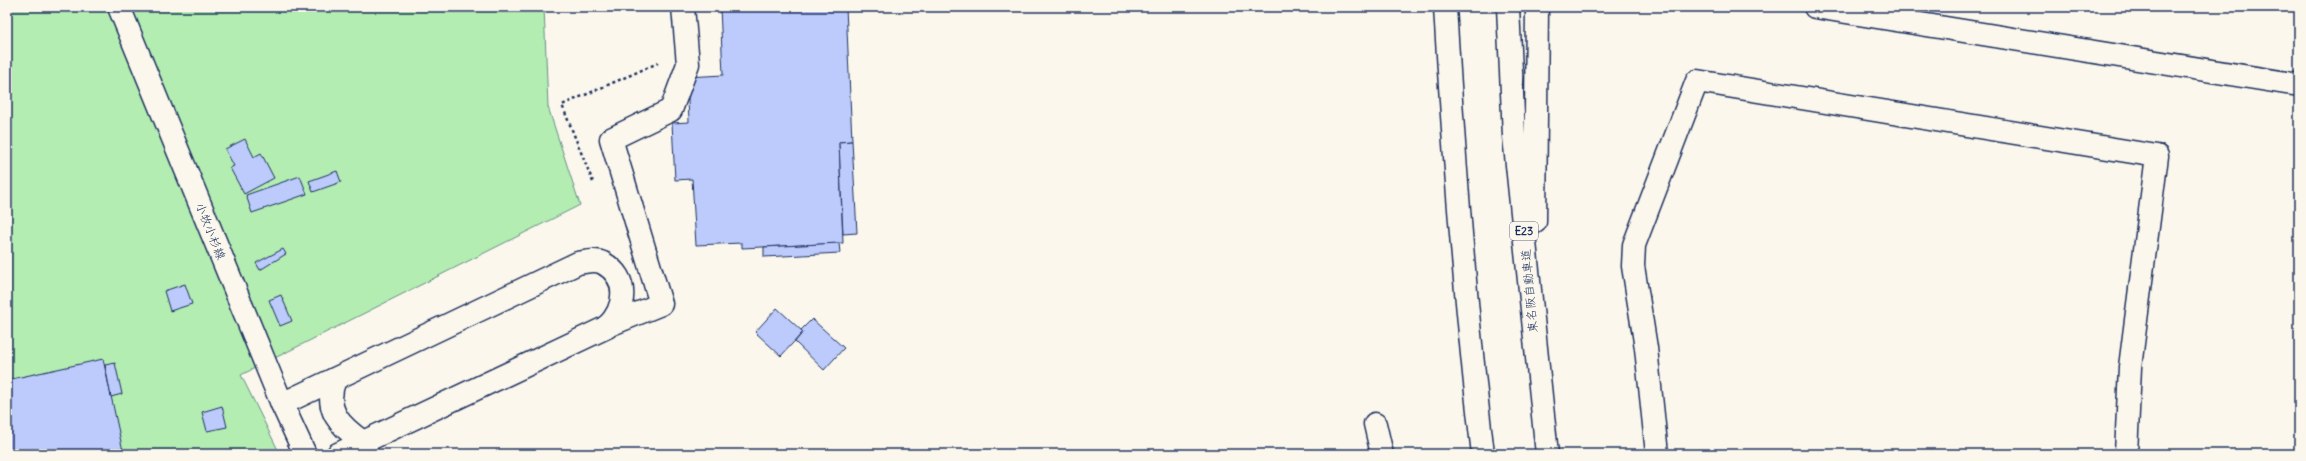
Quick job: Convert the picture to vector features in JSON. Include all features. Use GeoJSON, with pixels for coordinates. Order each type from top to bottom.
{"type":"FeatureCollection","features":[{"type":"Feature","properties":{"kind":"main road","name":"小牧小杉線"},"geometry":{"type":"LineString","coordinates":[[118,7],[282,404],[305,454]]}},
{"type":"Feature","properties":{"kind":"main road"},"geometry":{"type":"LineString","coordinates":[[338,454],[607,326],[661,304],[611,139],[670,110],[688,64],[683,7]]}},
{"type":"Feature","properties":{"kind":"main road"},"geometry":{"type":"LineString","coordinates":[[1445,7],[1453,147],[1468,326],[1483,454]]}},
{"type":"Feature","properties":{"kind":"main road","name":"東名阪自動車道"},"geometry":{"type":"LineString","coordinates":[[1508,7],[1514,136],[1534,343],[1547,454]]}},
{"type":"Feature","properties":{"kind":"main road"},"geometry":{"type":"LineString","coordinates":[[1534,343],[1537,7]]}},
{"type":"Feature","properties":{"kind":"main road"},"geometry":{"type":"LineString","coordinates":[[1815,7],[2299,85]]}},
{"type":"Feature","properties":{"kind":"main road"},"geometry":{"type":"LineString","coordinates":[[1657,454],[1646,348],[1633,266],[1634,245],[1698,81],[2157,156],[2130,367],[2126,454]]}},
{"type":"Feature","properties":{"kind":"main road"},"geometry":{"type":"LineString","coordinates":[[282,404],[578,263],[591,260],[602,262],[615,275],[620,284],[624,296],[622,307],[617,317],[607,326]]}},
{"type":"Feature","properties":{"kind":"main road"},"geometry":{"type":"LineString","coordinates":[[335,379],[331,396],[336,416],[346,431],[363,442]]}},
{"type":"Feature","properties":{"kind":"main road"},"geometry":{"type":"LineString","coordinates":[[1375,424],[1382,454]]}},
{"type":"Feature","properties":{"kind":"green space"},"geometry":{"type":"Polygon","coordinates":[[[7,7],[544,7],[548,107],[580,205],[241,375],[280,454],[33,454],[7,378],[7,7]]]}},
{"type":"Feature","properties":{"kind":"building"},"geometry":{"type":"Polygon","coordinates":[[[720,7],[846,7],[852,141],[839,142],[843,243],[742,248],[742,243],[696,245],[692,179],[675,180],[672,123],[689,122],[687,77],[723,75],[720,7]]]}},
{"type":"Feature","properties":{"kind":"building"},"geometry":{"type":"Polygon","coordinates":[[[245,139],[254,157],[261,153],[274,178],[244,194],[230,168],[234,166],[225,149],[245,139]]]}},
{"type":"Feature","properties":{"kind":"building"},"geometry":{"type":"Polygon","coordinates":[[[852,141],[857,233],[843,234],[839,142],[852,141]]]}},
{"type":"Feature","properties":{"kind":"building"},"geometry":{"type":"Polygon","coordinates":[[[337,171],[341,182],[313,192],[309,181],[337,171]]]}},
{"type":"Feature","properties":{"kind":"building"},"geometry":{"type":"Polygon","coordinates":[[[300,176],[307,194],[252,213],[246,195],[300,176]]]}},
{"type":"Feature","properties":{"kind":"building"},"geometry":{"type":"Polygon","coordinates":[[[839,243],[840,253],[764,257],[764,247],[839,243]]]}},
{"type":"Feature","properties":{"kind":"building"},"geometry":{"type":"Polygon","coordinates":[[[283,249],[286,254],[260,270],[256,263],[283,249]]]}},
{"type":"Feature","properties":{"kind":"building"},"geometry":{"type":"Polygon","coordinates":[[[185,284],[192,304],[170,311],[164,291],[185,284]]]}},
{"type":"Feature","properties":{"kind":"building"},"geometry":{"type":"Polygon","coordinates":[[[281,295],[292,321],[280,326],[269,300],[281,295]]]}},
{"type":"Feature","properties":{"kind":"building"},"geometry":{"type":"Polygon","coordinates":[[[777,308],[803,332],[781,356],[755,332],[777,308]]]}},
{"type":"Feature","properties":{"kind":"building"},"geometry":{"type":"Polygon","coordinates":[[[812,319],[844,348],[824,370],[795,342],[803,332],[801,330],[812,319]]]}},
{"type":"Feature","properties":{"kind":"building"},"geometry":{"type":"Polygon","coordinates":[[[103,359],[123,451],[109,454],[7,454],[7,380],[103,359]]]}},
{"type":"Feature","properties":{"kind":"building"},"geometry":{"type":"Polygon","coordinates":[[[115,363],[122,394],[111,397],[105,365],[115,363]]]}},
{"type":"Feature","properties":{"kind":"building"},"geometry":{"type":"Polygon","coordinates":[[[222,406],[227,427],[207,431],[202,412],[222,406]]]}}]}
